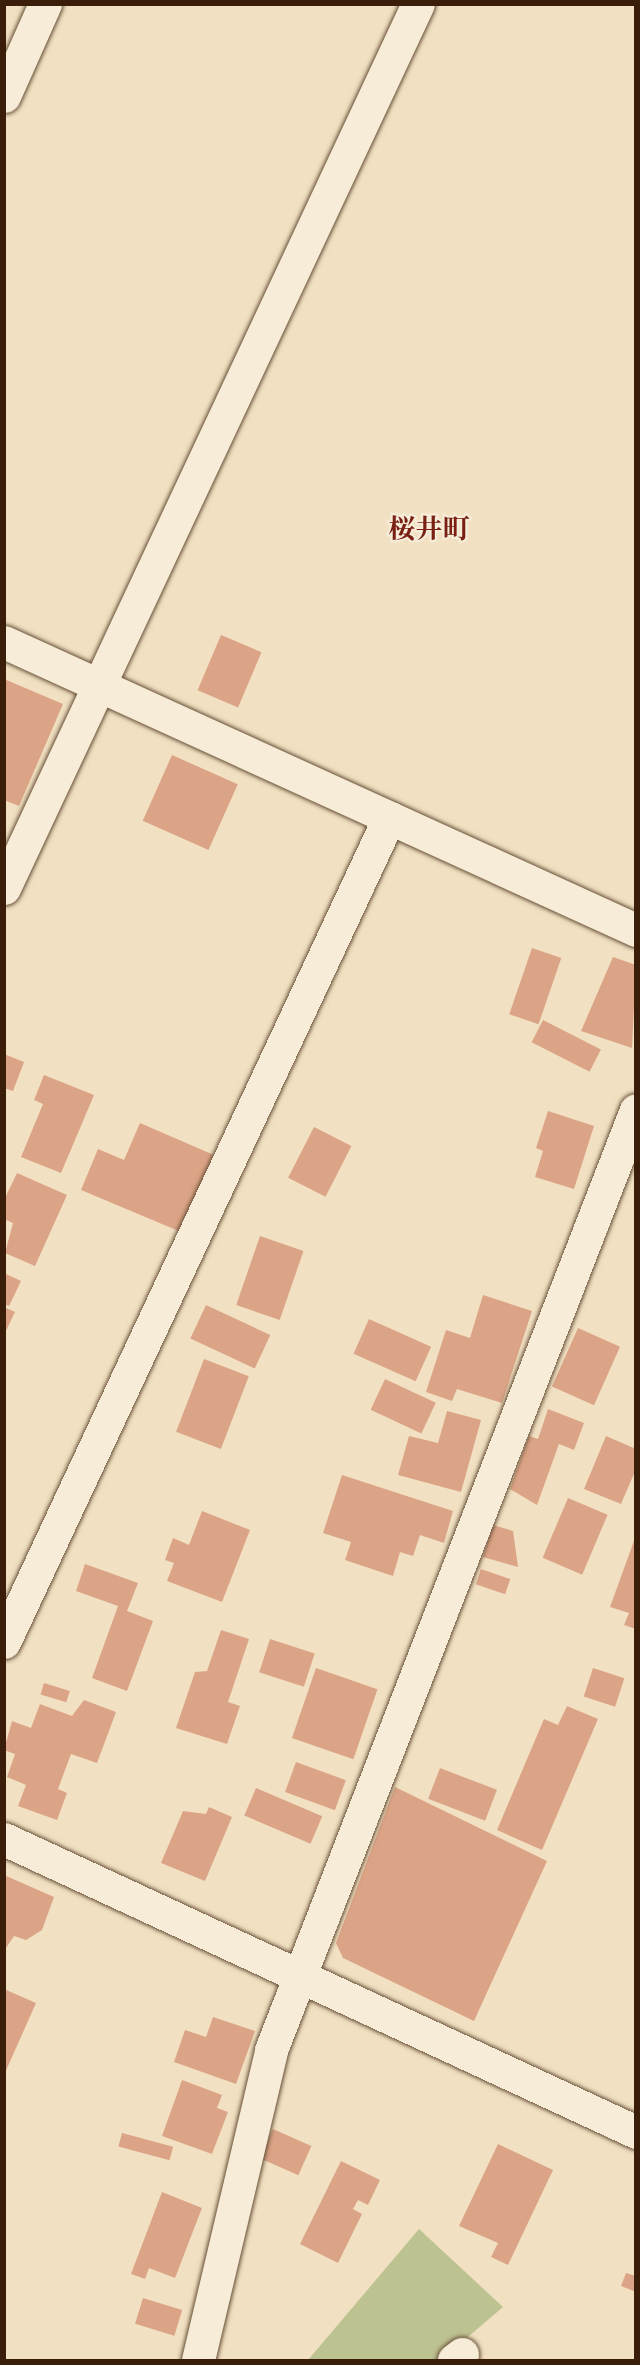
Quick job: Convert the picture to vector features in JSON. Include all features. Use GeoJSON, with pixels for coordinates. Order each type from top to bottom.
{"type":"FeatureCollection","features":[{"type":"Feature","properties":{"kind":"street"},"geometry":{"type":"LineString","coordinates":[[4,96],[45,4]]}},
{"type":"Feature","properties":{"kind":"street"},"geometry":{"type":"LineString","coordinates":[[4,888],[418,4]]}},
{"type":"Feature","properties":{"kind":"street"},"geometry":{"type":"LineString","coordinates":[[4,642],[636,930]]}},
{"type":"Feature","properties":{"kind":"street"},"geometry":{"type":"LineString","coordinates":[[4,1642],[389,818]]}},
{"type":"Feature","properties":{"kind":"street"},"geometry":{"type":"LineString","coordinates":[[207,2357],[271,2050],[636,1110]]}},
{"type":"Feature","properties":{"kind":"street"},"geometry":{"type":"LineString","coordinates":[[4,1839],[636,2132]]}},
{"type":"Feature","properties":{"kind":"green space"},"geometry":{"type":"Polygon","coordinates":[[[419,2229],[503,2307],[441,2360],[308,2360],[419,2229]]]}},
{"type":"Feature","properties":{"kind":"building"},"geometry":{"type":"Polygon","coordinates":[[[221,635],[262,652],[238,707],[198,690],[221,635]]]}},
{"type":"Feature","properties":{"kind":"building"},"geometry":{"type":"Polygon","coordinates":[[[4,679],[63,704],[19,806],[4,800],[4,679]]]}},
{"type":"Feature","properties":{"kind":"building"},"geometry":{"type":"Polygon","coordinates":[[[172,755],[238,784],[208,850],[143,821],[172,755]]]}},
{"type":"Feature","properties":{"kind":"building"},"geometry":{"type":"Polygon","coordinates":[[[532,948],[561,958],[539,1024],[509,1014],[532,948]]]}},
{"type":"Feature","properties":{"kind":"building"},"geometry":{"type":"Polygon","coordinates":[[[613,957],[636,965],[632,1048],[581,1031],[613,957]]]}},
{"type":"Feature","properties":{"kind":"building"},"geometry":{"type":"Polygon","coordinates":[[[543,1020],[601,1050],[590,1072],[532,1042],[543,1020]]]}},
{"type":"Feature","properties":{"kind":"building"},"geometry":{"type":"Polygon","coordinates":[[[4,1054],[24,1062],[13,1091],[4,1088],[4,1054]]]}},
{"type":"Feature","properties":{"kind":"building"},"geometry":{"type":"Polygon","coordinates":[[[44,1075],[94,1095],[61,1173],[21,1157],[43,1104],[34,1100],[44,1075]]]}},
{"type":"Feature","properties":{"kind":"building"},"geometry":{"type":"Polygon","coordinates":[[[548,1111],[594,1126],[574,1189],[535,1177],[543,1151],[536,1148],[548,1111]]]}},
{"type":"Feature","properties":{"kind":"building"},"geometry":{"type":"Polygon","coordinates":[[[140,1123],[214,1155],[181,1232],[81,1190],[98,1149],[124,1160],[140,1123]]]}},
{"type":"Feature","properties":{"kind":"building"},"geometry":{"type":"Polygon","coordinates":[[[314,1127],[351,1146],[326,1197],[288,1178],[314,1127]]]}},
{"type":"Feature","properties":{"kind":"building"},"geometry":{"type":"Polygon","coordinates":[[[17,1173],[67,1195],[35,1266],[5,1253],[13,1223],[4,1219],[4,1200],[17,1173]]]}},
{"type":"Feature","properties":{"kind":"building"},"geometry":{"type":"Polygon","coordinates":[[[260,1236],[303,1251],[280,1320],[236,1305],[260,1236]]]}},
{"type":"Feature","properties":{"kind":"building"},"geometry":{"type":"Polygon","coordinates":[[[4,1273],[21,1281],[9,1306],[4,1304],[4,1273]]]}},
{"type":"Feature","properties":{"kind":"building"},"geometry":{"type":"Polygon","coordinates":[[[483,1295],[532,1311],[502,1403],[457,1389],[452,1401],[426,1392],[446,1330],[470,1338],[483,1295]]]}},
{"type":"Feature","properties":{"kind":"building"},"geometry":{"type":"Polygon","coordinates":[[[206,1305],[270,1335],[255,1369],[190,1339],[206,1305]]]}},
{"type":"Feature","properties":{"kind":"building"},"geometry":{"type":"Polygon","coordinates":[[[4,1307],[15,1312],[4,1335],[4,1307]]]}},
{"type":"Feature","properties":{"kind":"building"},"geometry":{"type":"Polygon","coordinates":[[[369,1319],[431,1347],[416,1381],[354,1354],[369,1319]]]}},
{"type":"Feature","properties":{"kind":"building"},"geometry":{"type":"Polygon","coordinates":[[[578,1328],[620,1347],[594,1405],[552,1386],[578,1328]]]}},
{"type":"Feature","properties":{"kind":"building"},"geometry":{"type":"Polygon","coordinates":[[[204,1359],[249,1376],[221,1449],[176,1432],[204,1359]]]}},
{"type":"Feature","properties":{"kind":"building"},"geometry":{"type":"Polygon","coordinates":[[[385,1379],[436,1403],[421,1433],[371,1410],[385,1379]]]}},
{"type":"Feature","properties":{"kind":"building"},"geometry":{"type":"Polygon","coordinates":[[[548,1409],[584,1423],[574,1450],[559,1444],[537,1505],[510,1489],[529,1436],[538,1439],[548,1409]]]}},
{"type":"Feature","properties":{"kind":"building"},"geometry":{"type":"Polygon","coordinates":[[[447,1411],[481,1420],[461,1492],[398,1475],[409,1436],[438,1443],[447,1411]]]}},
{"type":"Feature","properties":{"kind":"building"},"geometry":{"type":"Polygon","coordinates":[[[606,1436],[636,1449],[636,1469],[621,1504],[584,1489],[606,1436]]]}},
{"type":"Feature","properties":{"kind":"building"},"geometry":{"type":"Polygon","coordinates":[[[342,1475],[453,1511],[444,1543],[420,1535],[413,1556],[400,1552],[393,1576],[345,1560],[351,1542],[323,1533],[342,1475]]]}},
{"type":"Feature","properties":{"kind":"building"},"geometry":{"type":"Polygon","coordinates":[[[568,1498],[608,1515],[582,1575],[543,1558],[568,1498]]]}},
{"type":"Feature","properties":{"kind":"building"},"geometry":{"type":"Polygon","coordinates":[[[202,1511],[250,1530],[222,1602],[167,1581],[174,1563],[165,1560],[173,1538],[189,1545],[202,1511]]]}},
{"type":"Feature","properties":{"kind":"building"},"geometry":{"type":"Polygon","coordinates":[[[493,1525],[513,1531],[518,1567],[483,1557],[493,1525]]]}},
{"type":"Feature","properties":{"kind":"building"},"geometry":{"type":"Polygon","coordinates":[[[635,1538],[636,1629],[624,1625],[629,1613],[610,1607],[635,1538]]]}},
{"type":"Feature","properties":{"kind":"building"},"geometry":{"type":"Polygon","coordinates":[[[85,1564],[138,1583],[127,1611],[153,1621],[127,1691],[92,1678],[118,1606],[76,1591],[85,1564]]]}},
{"type":"Feature","properties":{"kind":"building"},"geometry":{"type":"Polygon","coordinates":[[[481,1569],[510,1579],[505,1594],[476,1584],[481,1569]]]}},
{"type":"Feature","properties":{"kind":"building"},"geometry":{"type":"Polygon","coordinates":[[[221,1630],[249,1639],[228,1702],[240,1706],[227,1744],[176,1728],[195,1672],[207,1671],[221,1630]]]}},
{"type":"Feature","properties":{"kind":"building"},"geometry":{"type":"Polygon","coordinates":[[[270,1639],[315,1654],[304,1687],[259,1672],[270,1639]]]}},
{"type":"Feature","properties":{"kind":"building"},"geometry":{"type":"Polygon","coordinates":[[[316,1668],[377,1689],[353,1759],[292,1738],[316,1668]]]}},
{"type":"Feature","properties":{"kind":"building"},"geometry":{"type":"Polygon","coordinates":[[[593,1668],[624,1678],[615,1707],[584,1697],[593,1668]]]}},
{"type":"Feature","properties":{"kind":"building"},"geometry":{"type":"Polygon","coordinates":[[[44,1683],[70,1691],[66,1702],[40,1694],[44,1683]]]}},
{"type":"Feature","properties":{"kind":"building"},"geometry":{"type":"Polygon","coordinates":[[[84,1700],[116,1712],[97,1763],[71,1754],[58,1789],[67,1793],[57,1820],[18,1806],[26,1785],[7,1777],[15,1754],[4,1750],[12,1721],[31,1728],[40,1704],[72,1716],[84,1700]]]}},
{"type":"Feature","properties":{"kind":"building"},"geometry":{"type":"Polygon","coordinates":[[[567,1706],[598,1719],[542,1850],[497,1830],[544,1719],[558,1725],[567,1706]]]}},
{"type":"Feature","properties":{"kind":"building"},"geometry":{"type":"Polygon","coordinates":[[[296,1762],[346,1780],[335,1810],[285,1792],[296,1762]]]}},
{"type":"Feature","properties":{"kind":"building"},"geometry":{"type":"Polygon","coordinates":[[[440,1768],[497,1790],[485,1821],[428,1799],[440,1768]]]}},
{"type":"Feature","properties":{"kind":"building"},"geometry":{"type":"Polygon","coordinates":[[[395,1787],[547,1861],[474,2021],[343,1958],[336,1943],[395,1787]]]}},
{"type":"Feature","properties":{"kind":"building"},"geometry":{"type":"Polygon","coordinates":[[[256,1788],[322,1816],[311,1844],[244,1816],[256,1788]]]}},
{"type":"Feature","properties":{"kind":"building"},"geometry":{"type":"Polygon","coordinates":[[[209,1807],[232,1817],[205,1881],[161,1863],[183,1811],[206,1814],[209,1807]]]}},
{"type":"Feature","properties":{"kind":"building"},"geometry":{"type":"Polygon","coordinates":[[[4,1875],[54,1897],[42,1930],[26,1940],[14,1936],[4,1951],[4,1875]]]}},
{"type":"Feature","properties":{"kind":"building"},"geometry":{"type":"Polygon","coordinates":[[[4,1989],[36,2003],[4,2075],[4,1989]]]}},
{"type":"Feature","properties":{"kind":"building"},"geometry":{"type":"Polygon","coordinates":[[[213,2017],[255,2031],[236,2084],[174,2062],[185,2030],[206,2037],[213,2017]]]}},
{"type":"Feature","properties":{"kind":"building"},"geometry":{"type":"Polygon","coordinates":[[[182,2080],[222,2095],[217,2108],[228,2112],[212,2154],[162,2136],[182,2080]]]}},
{"type":"Feature","properties":{"kind":"building"},"geometry":{"type":"Polygon","coordinates":[[[273,2129],[311,2146],[298,2175],[260,2158],[273,2129]]]}},
{"type":"Feature","properties":{"kind":"building"},"geometry":{"type":"Polygon","coordinates":[[[122,2133],[173,2147],[170,2160],[118,2147],[122,2133]]]}},
{"type":"Feature","properties":{"kind":"building"},"geometry":{"type":"Polygon","coordinates":[[[498,2144],[553,2170],[508,2265],[491,2257],[498,2243],[459,2226],[498,2144]]]}},
{"type":"Feature","properties":{"kind":"building"},"geometry":{"type":"Polygon","coordinates":[[[341,2161],[380,2180],[368,2205],[358,2200],[353,2209],[362,2214],[338,2263],[300,2244],[341,2161]]]}},
{"type":"Feature","properties":{"kind":"building"},"geometry":{"type":"Polygon","coordinates":[[[162,2192],[202,2208],[175,2278],[149,2268],[145,2279],[131,2274],[162,2192]]]}},
{"type":"Feature","properties":{"kind":"building"},"geometry":{"type":"Polygon","coordinates":[[[626,2273],[636,2276],[636,2292],[621,2286],[626,2273]]]}},
{"type":"Feature","properties":{"kind":"building"},"geometry":{"type":"Polygon","coordinates":[[[143,2298],[182,2310],[174,2336],[135,2324],[143,2298]]]}},
{"type":"Feature","properties":{"kind":"district","name":"桜井町"},"geometry":{"type":"Point","coordinates":[429,531]}}]}
